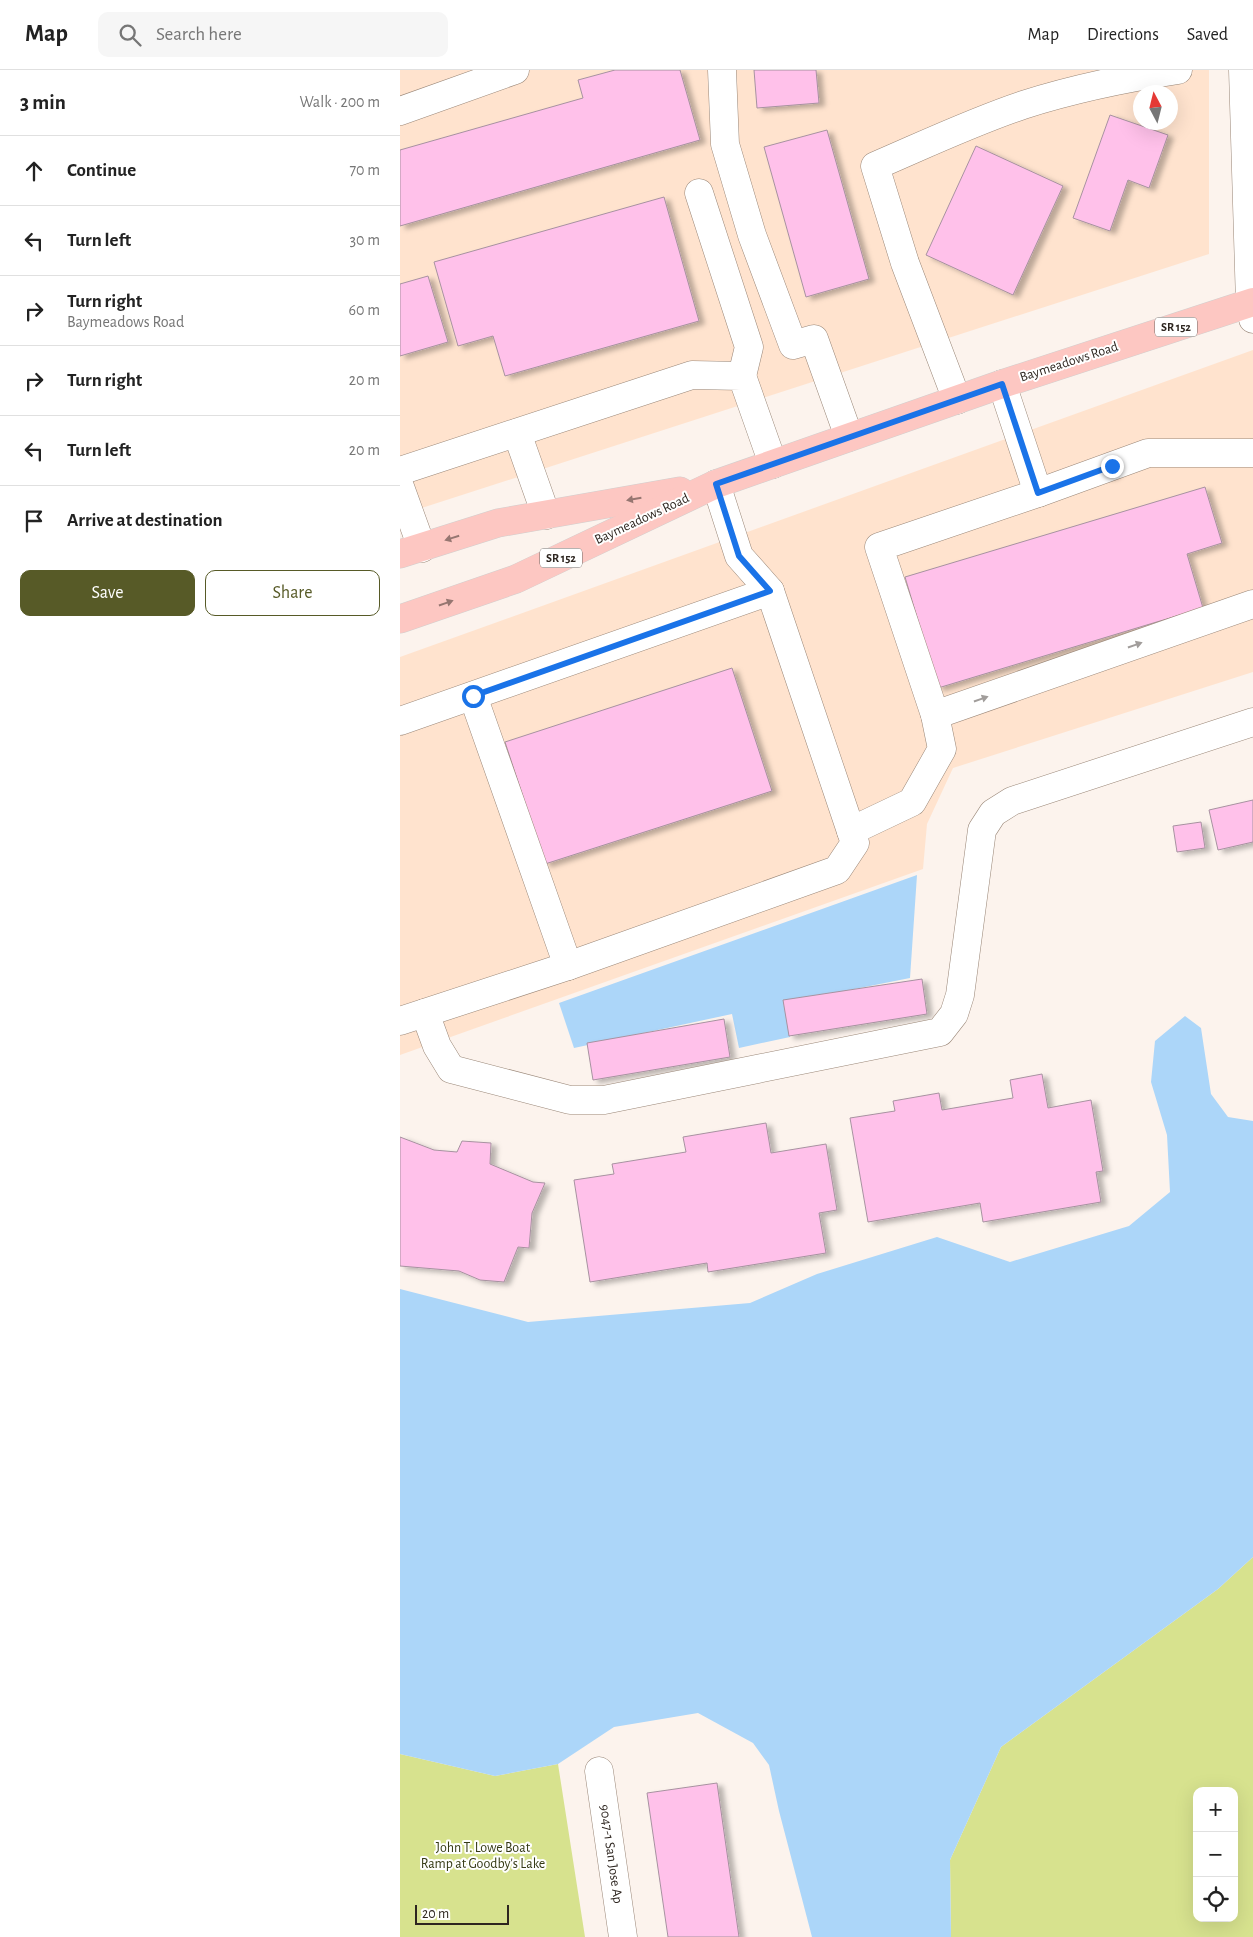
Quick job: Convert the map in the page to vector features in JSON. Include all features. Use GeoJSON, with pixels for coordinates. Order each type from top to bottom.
{"type":"FeatureCollection","features":[{"type":"Feature","properties":{"kind":"main road","name":"Baymeadows Road"},"geometry":{"type":"LineString","coordinates":[[400,619],[516,579],[716,484],[1002,384],[1252,308]]}},
{"type":"Feature","properties":{"kind":"main road","name":"Baymeadows Road"},"geometry":{"type":"LineString","coordinates":[[411,551],[498,523],[716,484]]}},
{"type":"Feature","properties":{"kind":"street"},"geometry":{"type":"LineString","coordinates":[[400,110],[515,70]]}},
{"type":"Feature","properties":{"kind":"street"},"geometry":{"type":"LineString","coordinates":[[722,70],[725,144],[752,235],[793,345],[814,339],[849,437]]}},
{"type":"Feature","properties":{"kind":"street"},"geometry":{"type":"LineString","coordinates":[[958,400],[905,264],[875,166],[1024,104],[1136,77],[1178,70]]}},
{"type":"Feature","properties":{"kind":"street"},"geometry":{"type":"LineString","coordinates":[[1242,70],[1252,308]]}},
{"type":"Feature","properties":{"kind":"street"},"geometry":{"type":"LineString","coordinates":[[699,194],[749,347],[742,376],[772,464]]}},
{"type":"Feature","properties":{"kind":"street"},"geometry":{"type":"LineString","coordinates":[[400,471],[692,376],[742,376]]}},
{"type":"Feature","properties":{"kind":"street"},"geometry":{"type":"LineString","coordinates":[[1002,384],[1038,493]]}},
{"type":"Feature","properties":{"kind":"street"},"geometry":{"type":"LineString","coordinates":[[517,433],[546,515]]}},
{"type":"Feature","properties":{"kind":"street"},"geometry":{"type":"LineString","coordinates":[[851,831],[912,802],[942,750],[935,714],[879,547],[1148,453],[1253,453]]}},
{"type":"Feature","properties":{"kind":"street"},"geometry":{"type":"LineString","coordinates":[[716,484],[739,556],[770,591],[855,843],[837,870],[568,966],[413,1017],[437,1046],[451,1069],[570,1100],[604,1100],[940,1032],[954,1014],[960,995],[982,830],[993,813],[1012,802],[1253,722]]}},
{"type":"Feature","properties":{"kind":"street"},"geometry":{"type":"LineString","coordinates":[[400,487],[411,551]]}},
{"type":"Feature","properties":{"kind":"street"},"geometry":{"type":"LineString","coordinates":[[400,721],[770,591]]}},
{"type":"Feature","properties":{"kind":"street"},"geometry":{"type":"LineString","coordinates":[[935,714],[1253,604]]}},
{"type":"Feature","properties":{"kind":"street"},"geometry":{"type":"LineString","coordinates":[[473,696],[568,966]]}},
{"type":"Feature","properties":{"kind":"street","name":"9047-1 San Jose Ap"},"geometry":{"type":"LineString","coordinates":[[599,1771],[623,1937]]}},
{"type":"Feature","properties":{"kind":"shaded area"},"geometry":{"type":"Polygon","coordinates":[[[400,70],[1209,70],[1209,254],[400,515],[400,70]]]}},
{"type":"Feature","properties":{"kind":"shaded area"},"geometry":{"type":"Polygon","coordinates":[[[1253,350],[1253,672],[953,768],[927,824],[923,869],[400,1055],[400,657],[1253,350]]]}},
{"type":"Feature","properties":{"kind":"green space"},"geometry":{"type":"Polygon","coordinates":[[[1253,1557],[1253,1937],[951,1937],[950,1860],[1001,1747],[1218,1589],[1253,1557]]]}},
{"type":"Feature","properties":{"kind":"green space","name":"John T. Lowe Boat Ramp at Goodby's Lake"},"geometry":{"type":"Polygon","coordinates":[[[400,1754],[495,1776],[558,1764],[585,1937],[400,1937],[400,1754]]]}},
{"type":"Feature","properties":{"kind":"water"},"geometry":{"type":"Polygon","coordinates":[[[917,875],[910,978],[784,1003],[790,1037],[739,1048],[732,1014],[574,1048],[559,1003],[917,875]]]}},
{"type":"Feature","properties":{"kind":"water"},"geometry":{"type":"Polygon","coordinates":[[[1185,1016],[1201,1028],[1211,1094],[1228,1117],[1253,1121],[1253,1557],[1218,1589],[1001,1747],[950,1860],[951,1937],[812,1937],[769,1765],[753,1743],[698,1713],[614,1727],[558,1764],[495,1776],[400,1754],[400,1289],[528,1322],[750,1303],[817,1274],[937,1237],[1010,1262],[1129,1226],[1170,1192],[1167,1135],[1151,1082],[1155,1041],[1185,1016]]]}},
{"type":"Feature","properties":{"kind":"building"},"geometry":{"type":"Polygon","coordinates":[[[615,70],[680,70],[700,140],[400,226],[400,150],[583,98],[578,80],[615,70]]]}},
{"type":"Feature","properties":{"kind":"building"},"geometry":{"type":"Polygon","coordinates":[[[754,70],[816,70],[819,103],[757,108],[754,70]]]}},
{"type":"Feature","properties":{"kind":"building"},"geometry":{"type":"Polygon","coordinates":[[[1110,115],[1133,123],[1133,130],[1154,130],[1168,135],[1149,188],[1128,180],[1110,231],[1073,218],[1110,115]]]}},
{"type":"Feature","properties":{"kind":"building"},"geometry":{"type":"Polygon","coordinates":[[[827,130],[869,279],[806,297],[764,147],[827,130]]]}},
{"type":"Feature","properties":{"kind":"building"},"geometry":{"type":"Polygon","coordinates":[[[976,146],[1063,186],[1013,295],[926,255],[976,146]]]}},
{"type":"Feature","properties":{"kind":"building"},"geometry":{"type":"Polygon","coordinates":[[[664,197],[699,321],[505,376],[493,336],[458,346],[434,262],[664,197]]]}},
{"type":"Feature","properties":{"kind":"building"},"geometry":{"type":"Polygon","coordinates":[[[428,276],[448,342],[400,356],[400,284],[428,276]]]}},
{"type":"Feature","properties":{"kind":"building"},"geometry":{"type":"Polygon","coordinates":[[[1205,487],[1222,543],[1187,554],[1203,608],[938,688],[905,577],[1205,487]]]}},
{"type":"Feature","properties":{"kind":"building"},"geometry":{"type":"Polygon","coordinates":[[[732,668],[772,791],[545,864],[505,742],[732,668]]]}},
{"type":"Feature","properties":{"kind":"building"},"geometry":{"type":"Polygon","coordinates":[[[1253,800],[1253,842],[1218,850],[1209,810],[1253,800]]]}},
{"type":"Feature","properties":{"kind":"building"},"geometry":{"type":"Polygon","coordinates":[[[1201,822],[1205,848],[1177,852],[1173,826],[1201,822]]]}},
{"type":"Feature","properties":{"kind":"building"},"geometry":{"type":"Polygon","coordinates":[[[922,979],[927,1014],[789,1036],[783,1000],[922,979]]]}},
{"type":"Feature","properties":{"kind":"building"},"geometry":{"type":"Polygon","coordinates":[[[724,1019],[730,1057],[593,1080],[587,1043],[724,1019]]]}},
{"type":"Feature","properties":{"kind":"building"},"geometry":{"type":"Polygon","coordinates":[[[1042,1074],[1048,1108],[1091,1100],[1103,1171],[1096,1172],[1101,1202],[983,1222],[980,1203],[868,1222],[850,1118],[895,1111],[893,1101],[939,1093],[942,1110],[1013,1098],[1010,1080],[1042,1074]]]}},
{"type":"Feature","properties":{"kind":"building"},"geometry":{"type":"Polygon","coordinates":[[[766,1123],[771,1153],[826,1144],[837,1210],[819,1213],[826,1253],[708,1272],[707,1263],[590,1282],[574,1180],[614,1174],[612,1164],[686,1152],[683,1137],[766,1123]]]}},
{"type":"Feature","properties":{"kind":"building"},"geometry":{"type":"Polygon","coordinates":[[[400,1137],[434,1150],[457,1152],[462,1141],[491,1143],[490,1164],[533,1182],[545,1183],[532,1213],[529,1248],[518,1247],[504,1282],[480,1280],[459,1271],[400,1266],[400,1137]]]}},
{"type":"Feature","properties":{"kind":"building"},"geometry":{"type":"Polygon","coordinates":[[[717,1783],[739,1937],[668,1937],[647,1793],[717,1783]]]}},
{"type":"Feature","properties":{"kind":"route"},"geometry":{"type":"LineString","coordinates":[[473,696],[770,591],[739,556],[716,484],[1002,384],[1038,493],[1112,466]]}}]}
